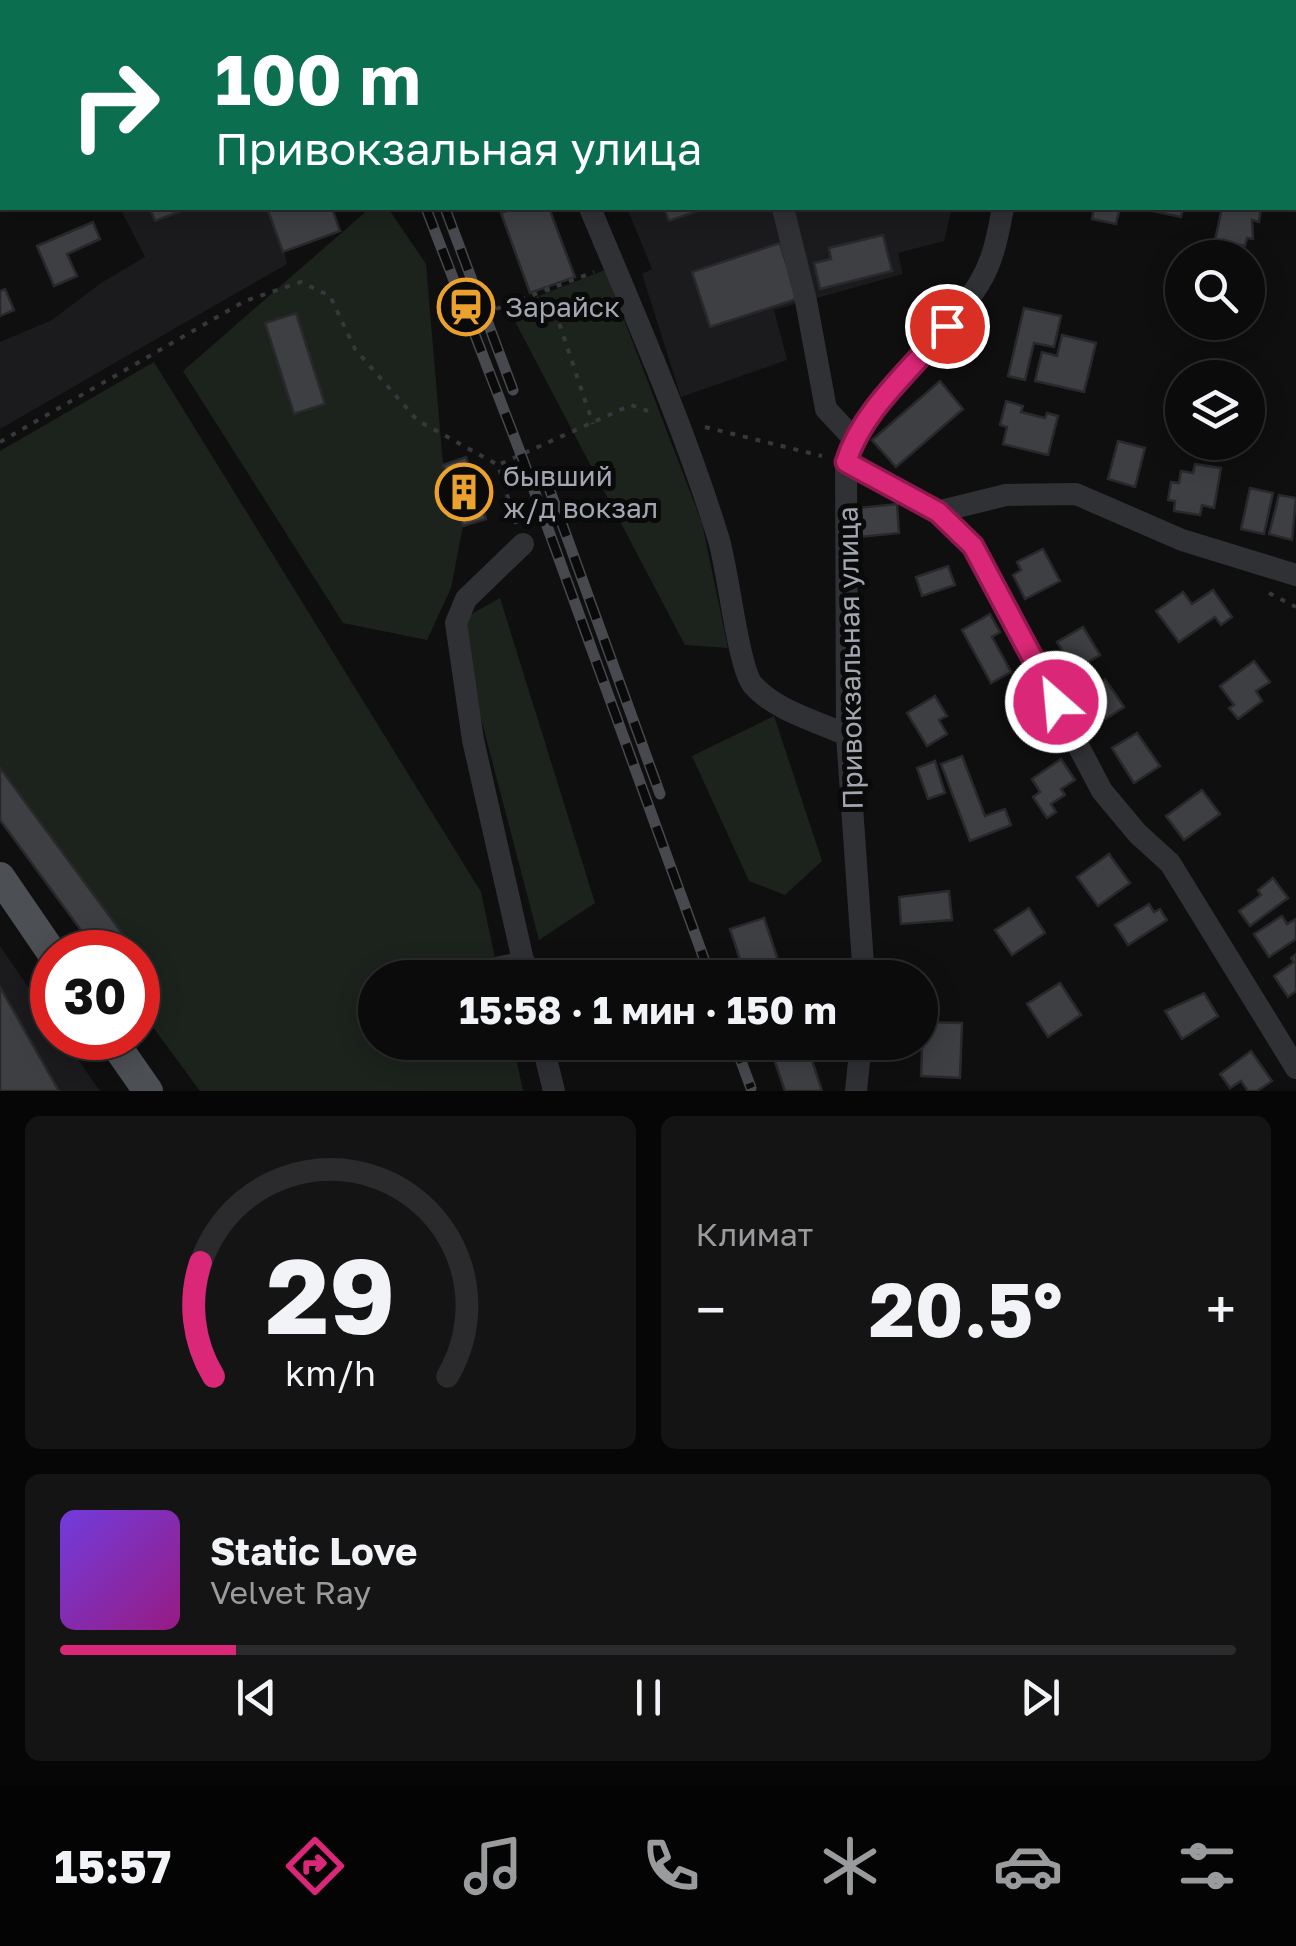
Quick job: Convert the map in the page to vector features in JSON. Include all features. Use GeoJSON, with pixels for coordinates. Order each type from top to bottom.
{"type":"FeatureCollection","features":[{"type":"Feature","properties":{"kind":"main road"},"geometry":{"type":"LineString","coordinates":[[0,877],[37,930]]}},
{"type":"Feature","properties":{"kind":"main road"},"geometry":{"type":"LineString","coordinates":[[126,1060],[148,1091]]}},
{"type":"Feature","properties":{"kind":"street"},"geometry":{"type":"LineString","coordinates":[[591,210],[677,421],[720,540],[739,628],[742,668],[752,684],[776,704],[847,735]]}},
{"type":"Feature","properties":{"kind":"street"},"geometry":{"type":"LineString","coordinates":[[783,210],[806,301],[826,409],[854,438]]}},
{"type":"Feature","properties":{"kind":"street","name":"Привокзальная улица"},"geometry":{"type":"LineString","coordinates":[[863,960],[847,735],[846,462],[854,438],[974,290],[992,257],[1004,210]]}},
{"type":"Feature","properties":{"kind":"street"},"geometry":{"type":"LineString","coordinates":[[846,462],[938,512],[973,546],[1102,791],[1138,834],[1170,862],[1287,1034],[1296,1068]]}},
{"type":"Feature","properties":{"kind":"street"},"geometry":{"type":"LineString","coordinates":[[938,512],[1006,495],[1076,494],[1182,540],[1296,574]]}},
{"type":"Feature","properties":{"kind":"street"},"geometry":{"type":"LineString","coordinates":[[523,544],[466,598],[456,623],[473,740],[524,960]]}},
{"type":"Feature","properties":{"kind":"street"},"geometry":{"type":"LineString","coordinates":[[546,1060],[554,1091]]}},
{"type":"Feature","properties":{"kind":"street"},"geometry":{"type":"LineString","coordinates":[[856,1091],[859,1060]]}},
{"type":"Feature","properties":{"kind":"path"},"geometry":{"type":"LineString","coordinates":[[496,309],[614,264]]}},
{"type":"Feature","properties":{"kind":"path"},"geometry":{"type":"LineString","coordinates":[[0,442],[245,300],[302,282],[330,296],[355,348],[417,420],[498,466],[523,544]]}},
{"type":"Feature","properties":{"kind":"path"},"geometry":{"type":"LineString","coordinates":[[548,288],[594,424]]}},
{"type":"Feature","properties":{"kind":"path"},"geometry":{"type":"LineString","coordinates":[[498,466],[632,405],[677,421],[846,462]]}},
{"type":"Feature","properties":{"kind":"shaded area"},"geometry":{"type":"Polygon","coordinates":[[[121,210],[333,210],[340,231],[284,251],[287,264],[0,429],[0,342],[52,320],[101,283],[145,257],[121,210]]]}},
{"type":"Feature","properties":{"kind":"shaded area"},"geometry":{"type":"Polygon","coordinates":[[[368,210],[389,210],[426,264],[443,465],[463,526],[451,588],[427,640],[343,623],[183,371],[368,210]]]}},
{"type":"Feature","properties":{"kind":"shaded area"},"geometry":{"type":"Polygon","coordinates":[[[628,210],[952,210],[944,241],[898,253],[903,274],[774,310],[787,360],[681,397],[642,274],[652,269],[628,210]]]}},
{"type":"Feature","properties":{"kind":"shaded area"},"geometry":{"type":"Polygon","coordinates":[[[605,270],[702,523],[728,648],[685,645],[508,308],[605,270]]]}},
{"type":"Feature","properties":{"kind":"shaded area"},"geometry":{"type":"Polygon","coordinates":[[[154,362],[481,892],[495,960],[358,960],[358,1060],[517,1060],[523,1091],[200,1091],[160,1037],[160,930],[81,930],[0,820],[0,451],[154,362]]]}},
{"type":"Feature","properties":{"kind":"shaded area"},"geometry":{"type":"Polygon","coordinates":[[[500,598],[595,903],[539,940],[456,623],[500,598]]]}},
{"type":"Feature","properties":{"kind":"shaded area"},"geometry":{"type":"Polygon","coordinates":[[[774,716],[822,861],[785,895],[749,881],[692,756],[774,716]]]}},
{"type":"Feature","properties":{"kind":"shaded area"},"geometry":{"type":"Polygon","coordinates":[[[0,946],[30,990],[30,1060],[78,1060],[100,1091],[0,1091],[0,946]]]}},
{"type":"Feature","properties":{"kind":"building"},"geometry":{"type":"Polygon","coordinates":[[[151,210],[184,210],[155,221],[151,210]]]}},
{"type":"Feature","properties":{"kind":"building"},"geometry":{"type":"Polygon","coordinates":[[[268,210],[333,210],[340,231],[283,252],[268,210]]]}},
{"type":"Feature","properties":{"kind":"building","name":"Зарайск"},"geometry":{"type":"Polygon","coordinates":[[[550,210],[575,277],[530,293],[501,213],[550,210]]]}},
{"type":"Feature","properties":{"kind":"building"},"geometry":{"type":"Polygon","coordinates":[[[665,210],[700,210],[669,221],[665,210]]]}},
{"type":"Feature","properties":{"kind":"building"},"geometry":{"type":"Polygon","coordinates":[[[1094,210],[1120,210],[1116,224],[1092,219],[1094,210]]]}},
{"type":"Feature","properties":{"kind":"building"},"geometry":{"type":"Polygon","coordinates":[[[1148,210],[1183,210],[1181,217],[1148,210]]]}},
{"type":"Feature","properties":{"kind":"building"},"geometry":{"type":"Polygon","coordinates":[[[1222,210],[1261,210],[1259,222],[1252,220],[1253,239],[1215,240],[1222,210]]]}},
{"type":"Feature","properties":{"kind":"building"},"geometry":{"type":"Polygon","coordinates":[[[93,222],[100,239],[67,254],[77,276],[54,286],[37,246],[93,222]]]}},
{"type":"Feature","properties":{"kind":"building"},"geometry":{"type":"Polygon","coordinates":[[[883,235],[892,271],[820,289],[814,263],[831,259],[829,248],[883,235]]]}},
{"type":"Feature","properties":{"kind":"building"},"geometry":{"type":"Polygon","coordinates":[[[780,243],[797,299],[710,327],[692,272],[780,243]]]}},
{"type":"Feature","properties":{"kind":"building"},"geometry":{"type":"Polygon","coordinates":[[[5,289],[14,310],[0,316],[0,291],[5,289]]]}},
{"type":"Feature","properties":{"kind":"building"},"geometry":{"type":"Polygon","coordinates":[[[1024,308],[1061,316],[1054,347],[1034,343],[1025,380],[1008,376],[1024,308]]]}},
{"type":"Feature","properties":{"kind":"building"},"geometry":{"type":"Polygon","coordinates":[[[296,313],[325,404],[294,414],[265,323],[296,313]]]}},
{"type":"Feature","properties":{"kind":"building"},"geometry":{"type":"Polygon","coordinates":[[[1062,335],[1096,343],[1084,392],[1035,381],[1042,352],[1057,356],[1062,335]]]}},
{"type":"Feature","properties":{"kind":"building"},"geometry":{"type":"Polygon","coordinates":[[[940,381],[963,409],[896,467],[872,440],[940,381]]]}},
{"type":"Feature","properties":{"kind":"building"},"geometry":{"type":"Polygon","coordinates":[[[1006,401],[1023,406],[1021,412],[1045,418],[1047,413],[1058,416],[1048,455],[1003,444],[1007,427],[1000,425],[1006,401]]]}},
{"type":"Feature","properties":{"kind":"building"},"geometry":{"type":"Polygon","coordinates":[[[1118,441],[1145,448],[1135,487],[1108,479],[1118,441]]]}},
{"type":"Feature","properties":{"kind":"building","name":"бывший ж/д вокзал"},"geometry":{"type":"Polygon","coordinates":[[[466,457],[486,519],[463,526],[443,465],[466,457]]]}},
{"type":"Feature","properties":{"kind":"building"},"geometry":{"type":"Polygon","coordinates":[[[1195,464],[1221,468],[1214,508],[1202,505],[1200,515],[1174,511],[1175,501],[1168,500],[1171,482],[1179,483],[1181,471],[1193,473],[1195,464]]]}},
{"type":"Feature","properties":{"kind":"building"},"geometry":{"type":"Polygon","coordinates":[[[1250,488],[1273,493],[1264,534],[1241,529],[1250,488]]]}},
{"type":"Feature","properties":{"kind":"building"},"geometry":{"type":"Polygon","coordinates":[[[1279,495],[1296,498],[1292,540],[1269,534],[1279,495]]]}},
{"type":"Feature","properties":{"kind":"building"},"geometry":{"type":"Polygon","coordinates":[[[897,504],[899,533],[860,537],[857,508],[897,504]]]}},
{"type":"Feature","properties":{"kind":"building"},"geometry":{"type":"Polygon","coordinates":[[[1043,549],[1060,581],[1025,599],[1013,575],[1021,570],[1017,562],[1043,549]]]}},
{"type":"Feature","properties":{"kind":"building"},"geometry":{"type":"Polygon","coordinates":[[[948,566],[955,585],[922,596],[916,577],[948,566]]]}},
{"type":"Feature","properties":{"kind":"building"},"geometry":{"type":"Polygon","coordinates":[[[1213,590],[1232,617],[1221,625],[1215,617],[1179,642],[1156,611],[1183,592],[1192,604],[1213,590]]]}},
{"type":"Feature","properties":{"kind":"building"},"geometry":{"type":"Polygon","coordinates":[[[990,614],[1000,632],[992,637],[1011,672],[991,683],[962,630],[990,614]]]}},
{"type":"Feature","properties":{"kind":"building"},"geometry":{"type":"Polygon","coordinates":[[[1083,627],[1100,655],[1074,670],[1057,642],[1083,627]]]}},
{"type":"Feature","properties":{"kind":"building"},"geometry":{"type":"Polygon","coordinates":[[[1254,661],[1270,682],[1256,691],[1262,701],[1238,719],[1229,708],[1234,705],[1220,686],[1254,661]]]}},
{"type":"Feature","properties":{"kind":"building"},"geometry":{"type":"Polygon","coordinates":[[[1105,679],[1124,707],[1106,719],[1088,690],[1105,679]]]}},
{"type":"Feature","properties":{"kind":"building"},"geometry":{"type":"Polygon","coordinates":[[[935,696],[947,716],[939,720],[947,734],[927,746],[907,713],[935,696]]]}},
{"type":"Feature","properties":{"kind":"building"},"geometry":{"type":"Polygon","coordinates":[[[1137,733],[1160,766],[1134,783],[1112,748],[1137,733]]]}},
{"type":"Feature","properties":{"kind":"building"},"geometry":{"type":"Polygon","coordinates":[[[962,756],[985,816],[1005,809],[1011,825],[970,841],[941,764],[962,756]]]}},
{"type":"Feature","properties":{"kind":"building"},"geometry":{"type":"Polygon","coordinates":[[[1061,759],[1075,780],[1061,789],[1065,795],[1051,804],[1056,812],[1047,818],[1033,797],[1040,792],[1032,779],[1061,759]]]}},
{"type":"Feature","properties":{"kind":"building"},"geometry":{"type":"Polygon","coordinates":[[[935,761],[945,793],[928,799],[917,768],[935,761]]]}},
{"type":"Feature","properties":{"kind":"building"},"geometry":{"type":"Polygon","coordinates":[[[0,768],[120,930],[81,930],[0,820],[0,768]]]}},
{"type":"Feature","properties":{"kind":"building"},"geometry":{"type":"Polygon","coordinates":[[[1202,790],[1220,814],[1184,840],[1166,816],[1202,790]]]}},
{"type":"Feature","properties":{"kind":"building"},"geometry":{"type":"Polygon","coordinates":[[[1109,854],[1130,883],[1098,906],[1077,877],[1109,854]]]}},
{"type":"Feature","properties":{"kind":"building"},"geometry":{"type":"Polygon","coordinates":[[[1273,878],[1288,898],[1250,926],[1239,911],[1261,895],[1258,890],[1273,878]]]}},
{"type":"Feature","properties":{"kind":"building"},"geometry":{"type":"Polygon","coordinates":[[[949,891],[952,920],[901,924],[899,897],[949,891]]]}},
{"type":"Feature","properties":{"kind":"building"},"geometry":{"type":"Polygon","coordinates":[[[1149,904],[1154,912],[1160,909],[1167,920],[1128,945],[1115,925],[1149,904]]]}},
{"type":"Feature","properties":{"kind":"building"},"geometry":{"type":"Polygon","coordinates":[[[1029,908],[1045,933],[1012,955],[995,930],[1029,908]]]}},
{"type":"Feature","properties":{"kind":"building"},"geometry":{"type":"Polygon","coordinates":[[[1282,916],[1287,924],[1296,919],[1296,939],[1269,957],[1254,934],[1282,916]]]}},
{"type":"Feature","properties":{"kind":"building"},"geometry":{"type":"Polygon","coordinates":[[[764,918],[778,960],[740,960],[730,929],[764,918]]]}},
{"type":"Feature","properties":{"kind":"building"},"geometry":{"type":"Polygon","coordinates":[[[1296,954],[1296,991],[1288,997],[1274,976],[1294,962],[1291,958],[1296,954]]]}},
{"type":"Feature","properties":{"kind":"building"},"geometry":{"type":"Polygon","coordinates":[[[1060,983],[1081,1015],[1048,1037],[1027,1004],[1060,983]]]}},
{"type":"Feature","properties":{"kind":"building"},"geometry":{"type":"Polygon","coordinates":[[[0,987],[30,1040],[30,1060],[41,1060],[59,1091],[0,1091],[0,987]]]}},
{"type":"Feature","properties":{"kind":"building"},"geometry":{"type":"Polygon","coordinates":[[[1204,993],[1218,1016],[1182,1039],[1165,1011],[1204,993]]]}},
{"type":"Feature","properties":{"kind":"building"},"geometry":{"type":"Polygon","coordinates":[[[938,1022],[962,1023],[960,1078],[921,1076],[922,1060],[938,1060],[938,1022]]]}},
{"type":"Feature","properties":{"kind":"building"},"geometry":{"type":"Polygon","coordinates":[[[1251,1051],[1272,1081],[1257,1091],[1248,1091],[1241,1081],[1230,1088],[1220,1074],[1251,1051]]]}},
{"type":"Feature","properties":{"kind":"building"},"geometry":{"type":"Polygon","coordinates":[[[774,1060],[812,1060],[822,1091],[785,1091],[774,1060]]]}},
{"type":"Feature","properties":{"kind":"railway"},"geometry":{"type":"LineString","coordinates":[[427,210],[522,457],[704,960]]}},
{"type":"Feature","properties":{"kind":"railway"},"geometry":{"type":"LineString","coordinates":[[446,210],[513,390]]}},
{"type":"Feature","properties":{"kind":"railway"},"geometry":{"type":"LineString","coordinates":[[544,474],[660,794]]}},
{"type":"Feature","properties":{"kind":"railway"},"geometry":{"type":"LineString","coordinates":[[741,1060],[751,1088]]}},
{"type":"Feature","properties":{"kind":"place","name":"Зарайск"},"geometry":{"type":"Point","coordinates":[466,307]}},
{"type":"Feature","properties":{"kind":"place","name":"бывший ж/д вокзал"},"geometry":{"type":"Point","coordinates":[464,492]}},
{"type":"Feature","properties":{"kind":"route"},"geometry":{"type":"LineString","coordinates":[[947,326],[866,419],[846,462],[938,512],[973,546],[1056,702]]}}]}
